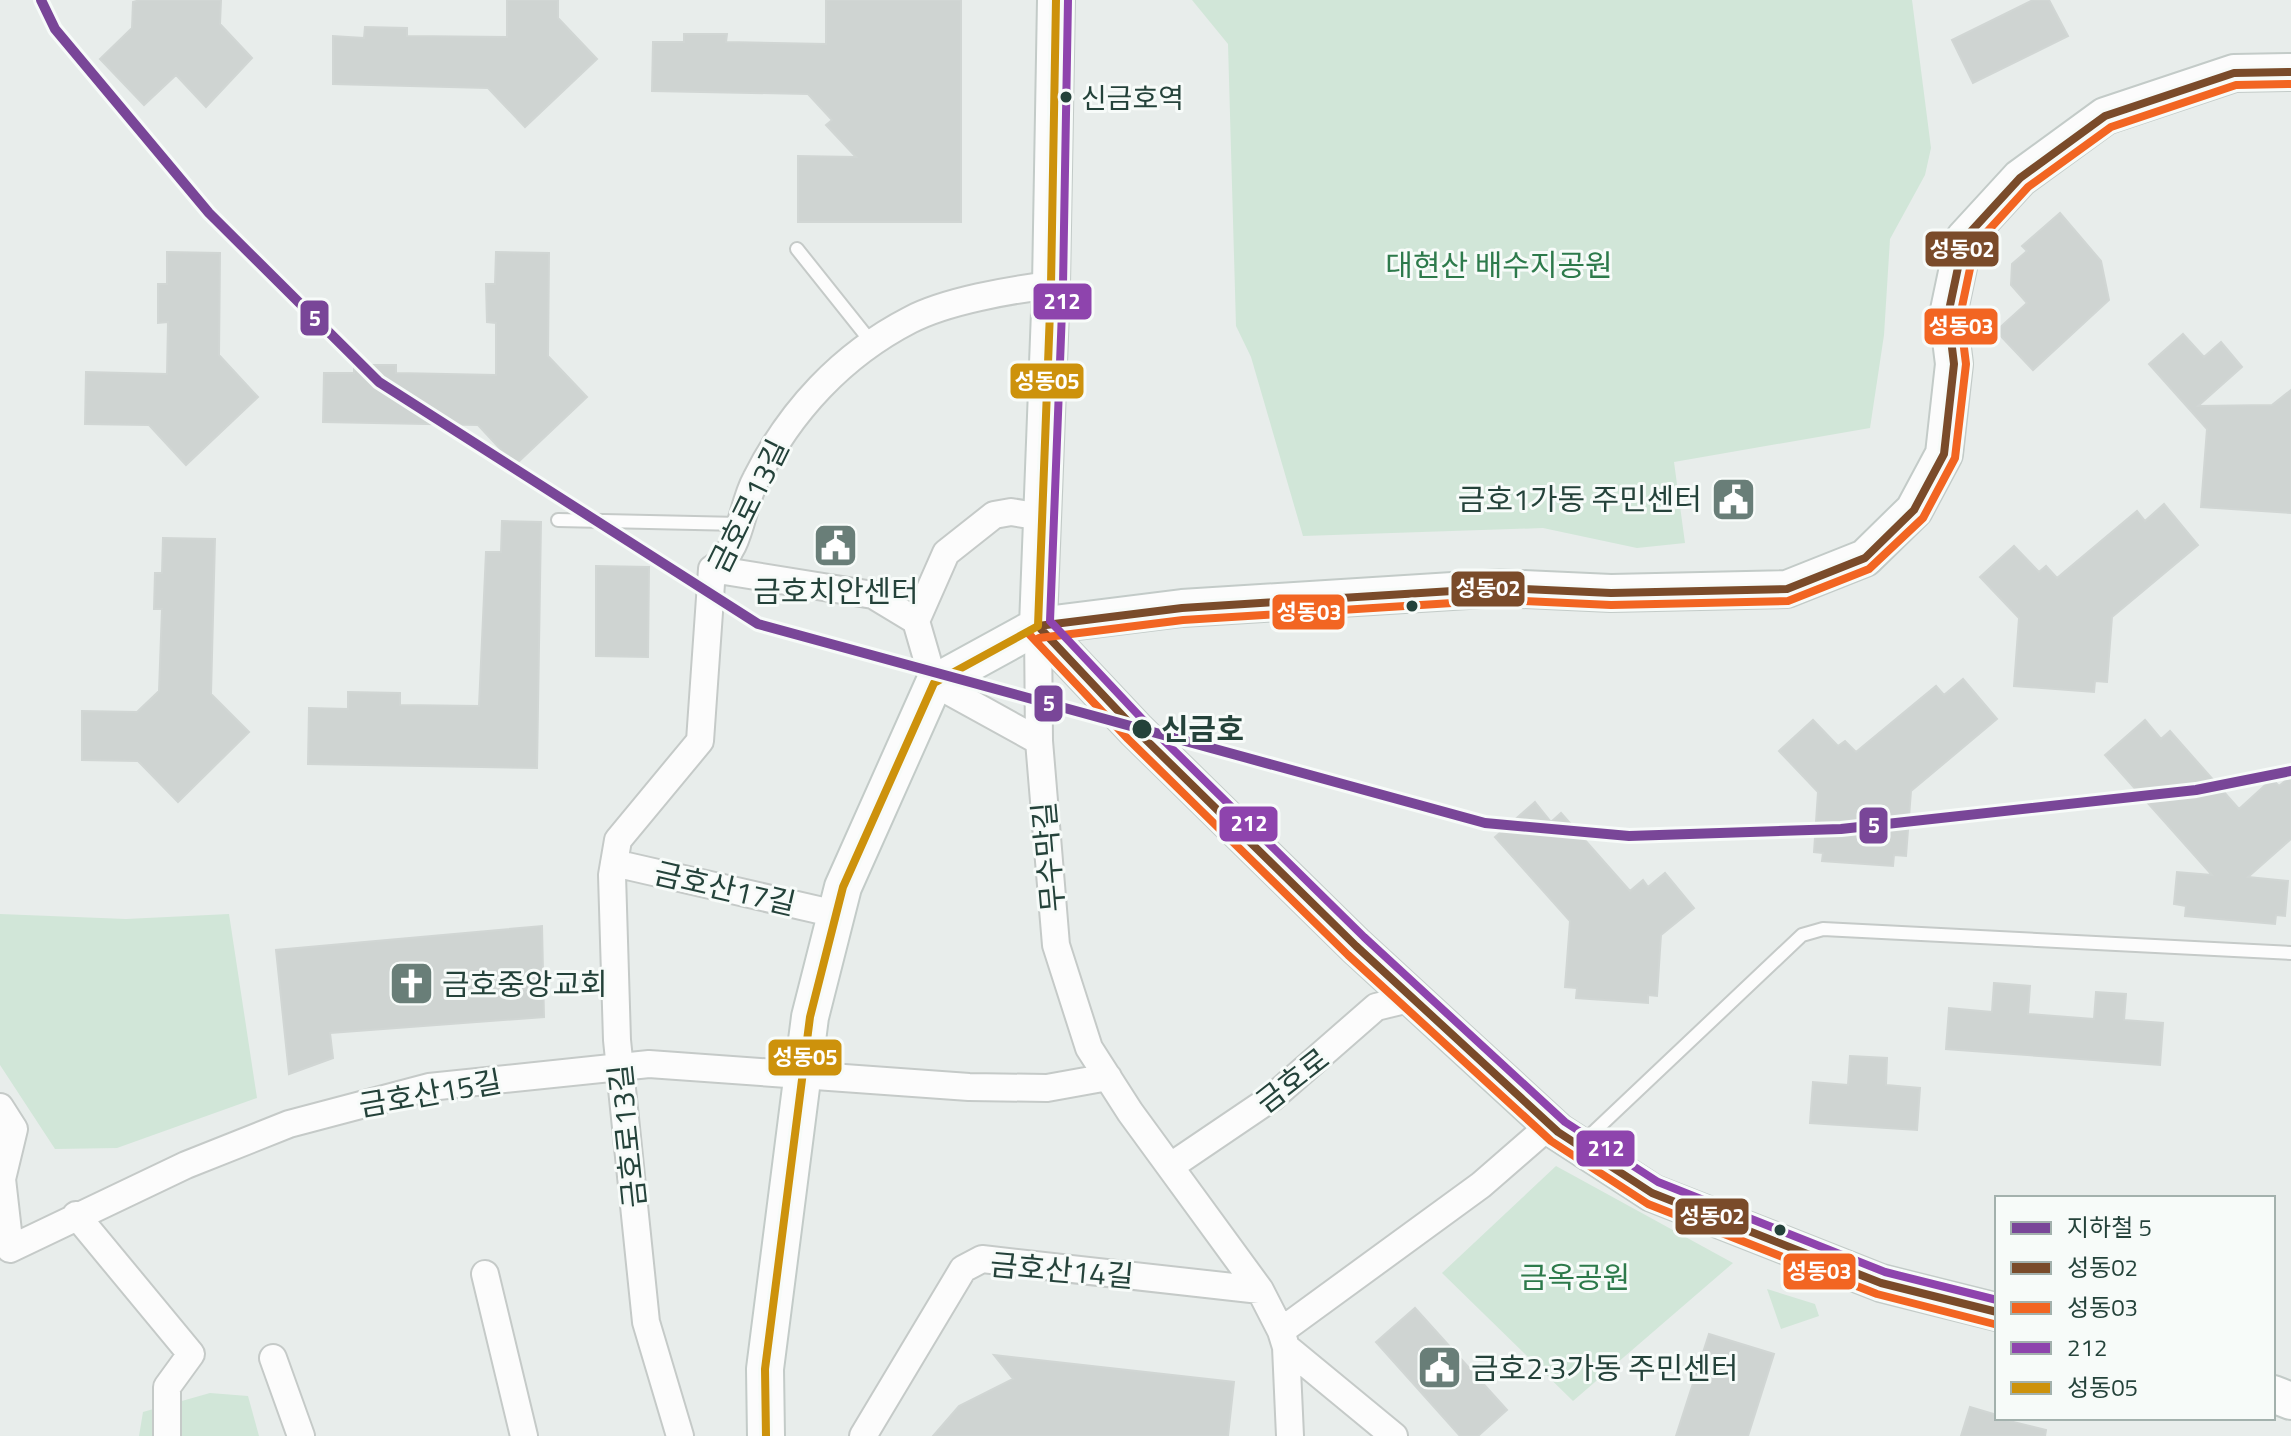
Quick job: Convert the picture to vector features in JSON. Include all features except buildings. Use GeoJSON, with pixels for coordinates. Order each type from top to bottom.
{"type":"FeatureCollection","features":[{"type":"Feature","properties":{"kind":"main road"},"geometry":{"type":"LineString","coordinates":[[1056,0],[1051,285],[1038,626],[1136,730],[1413,998],[1550,1125],[1579,1146],[1652,1193],[1881,1283],[1995,1312]]}},
{"type":"Feature","properties":{"kind":"main road"},"geometry":{"type":"LineString","coordinates":[[766,1436],[765,1369],[810,1017],[843,887],[934,683],[1038,626],[1182,608],[1500,588],[1611,593],[1787,589],[1865,558],[1914,510],[1944,454],[1954,364],[1948,315],[1964,239],[2020,178],[2105,116],[2234,73],[2291,72]]}},
{"type":"Feature","properties":{"kind":"street","name":"금호로13길"},"geometry":{"type":"LineString","coordinates":[[680,1436],[646,1322],[620,1066],[614,863],[618,840],[700,741],[712,569],[727,560],[754,481],[793,416],[819,385],[912,318],[1005,291],[1051,285]]}},
{"type":"Feature","properties":{"kind":"street"},"geometry":{"type":"LineString","coordinates":[[1039,741],[934,683],[916,621],[946,553],[994,515],[1011,512],[1042,517]]}},
{"type":"Feature","properties":{"kind":"street"},"geometry":{"type":"LineString","coordinates":[[712,569],[873,595],[916,621]]}},
{"type":"Feature","properties":{"kind":"street","name":"무수막길"},"geometry":{"type":"LineString","coordinates":[[1038,626],[1039,741],[1056,945],[1089,1048],[1260,1290],[1284,1339],[1290,1436]]}},
{"type":"Feature","properties":{"kind":"street","name":"금호산17길"},"geometry":{"type":"LineString","coordinates":[[614,863],[836,914]]}},
{"type":"Feature","properties":{"kind":"street","name":"금호로"},"geometry":{"type":"LineString","coordinates":[[1171,1166],[1273,1097],[1376,1007],[1413,998]]}},
{"type":"Feature","properties":{"kind":"street","name":"금호산15길"},"geometry":{"type":"LineString","coordinates":[[0,1107],[14,1129],[2,1179],[10,1249],[76,1215],[289,1124],[429,1087],[649,1064],[803,1073]]}},
{"type":"Feature","properties":{"kind":"street"},"geometry":{"type":"LineString","coordinates":[[803,1073],[1047,1088],[1108,1077]]}},
{"type":"Feature","properties":{"kind":"street"},"geometry":{"type":"LineString","coordinates":[[1394,1436],[1284,1339],[1481,1185],[1550,1125]]}},
{"type":"Feature","properties":{"kind":"street"},"geometry":{"type":"LineString","coordinates":[[76,1215],[191,1354],[167,1387],[167,1436]]}},
{"type":"Feature","properties":{"kind":"street","name":"금호산14길"},"geometry":{"type":"LineString","coordinates":[[863,1436],[963,1269],[982,1259],[1260,1290]]}},
{"type":"Feature","properties":{"kind":"street"},"geometry":{"type":"LineString","coordinates":[[485,1274],[524,1436]]}},
{"type":"Feature","properties":{"kind":"street"},"geometry":{"type":"LineString","coordinates":[[273,1358],[301,1436]]}},
{"type":"Feature","properties":{"kind":"lane"},"geometry":{"type":"LineString","coordinates":[[797,249],[873,344]]}},
{"type":"Feature","properties":{"kind":"lane"},"geometry":{"type":"LineString","coordinates":[[558,520],[740,524]]}},
{"type":"Feature","properties":{"kind":"lane"},"geometry":{"type":"LineString","coordinates":[[1579,1146],[1802,935],[1823,929],[2291,953]]}},
{"type":"Feature","properties":{"kind":"green space","name":"대현산 배수지공원"},"geometry":{"type":"Polygon","coordinates":[[[1192,0],[1912,0],[1931,148],[1925,175],[1890,239],[1884,335],[1870,428],[1674,462],[1685,543],[1637,548],[1543,528],[1303,536],[1251,357],[1236,326],[1228,44],[1192,0]]]}},
{"type":"Feature","properties":{"kind":"green space"},"geometry":{"type":"Polygon","coordinates":[[[0,914],[126,919],[229,914],[257,1098],[117,1148],[55,1149],[0,1065],[0,914]]]}},
{"type":"Feature","properties":{"kind":"green space","name":"금옥공원"},"geometry":{"type":"Polygon","coordinates":[[[1556,1166],[1733,1263],[1573,1401],[1442,1273],[1556,1166]]]}},
{"type":"Feature","properties":{"kind":"green space"},"geometry":{"type":"Polygon","coordinates":[[[1767,1289],[1815,1304],[1819,1316],[1781,1329],[1767,1289]]]}},
{"type":"Feature","properties":{"kind":"green space"},"geometry":{"type":"Polygon","coordinates":[[[210,1393],[248,1396],[259,1436],[139,1436],[143,1412],[210,1393]]]}},
{"type":"Feature","properties":{"kind":"metro line","name":"5"},"geometry":{"type":"LineString","coordinates":[[41,0],[55,29],[209,213],[379,382],[758,624],[1485,823],[1629,836],[1841,829],[2196,790],[2291,771]]}},
{"type":"Feature","properties":{"kind":"transit line","name":"성동05"},"geometry":{"type":"LineString","coordinates":[[766,1436],[765,1369],[810,1017],[843,887],[934,683],[1038,626],[1051,285],[1056,0]]}},
{"type":"Feature","properties":{"kind":"transit line","name":"212"},"geometry":{"type":"LineString","coordinates":[[1068,0],[1063,285],[1050,621],[1145,722],[1364,937],[1565,1122],[1658,1182],[1885,1272],[1995,1300]]}},
{"type":"Feature","properties":{"kind":"transit line","name":"성동02"},"geometry":{"type":"LineString","coordinates":[[1038,626],[1182,608],[1500,588],[1611,593],[1787,589],[1865,558],[1914,510],[1944,454],[1954,364],[1948,315],[1964,239],[2020,178],[2105,116],[2234,73],[2291,72]]}},
{"type":"Feature","properties":{"kind":"transit line","name":"성동03"},"geometry":{"type":"LineString","coordinates":[[1039,638],[1183,620],[1500,600],[1611,605],[1788,601],[1869,569],[1923,518],[1955,458],[1966,364],[1960,316],[1975,245],[2028,187],[2111,127],[2236,85],[2291,84]]}},
{"type":"Feature","properties":{"kind":"transit line","name":"성동02"},"geometry":{"type":"LineString","coordinates":[[1038,626],[1136,730],[1356,946],[1558,1132],[1652,1193],[1881,1283],[1995,1312]]}},
{"type":"Feature","properties":{"kind":"transit line","name":"성동03"},"geometry":{"type":"LineString","coordinates":[[1029,634],[1128,739],[1348,955],[1551,1141],[1648,1204],[1877,1294],[1994,1324]]}},
{"type":"Feature","properties":{"kind":"place","name":"신금호역"},"geometry":{"type":"Point","coordinates":[1066,97]}},
{"type":"Feature","properties":{"kind":"place","name":"금호1가동 주민센터"},"geometry":{"type":"Point","coordinates":[1733,499]}},
{"type":"Feature","properties":{"kind":"place","name":"금호치안센터"},"geometry":{"type":"Point","coordinates":[836,545]}},
{"type":"Feature","properties":{"kind":"place","name":"신금호"},"geometry":{"type":"Point","coordinates":[1142,729]}},
{"type":"Feature","properties":{"kind":"place","name":"금호중앙교회"},"geometry":{"type":"Point","coordinates":[411,984]}},
{"type":"Feature","properties":{"kind":"place","name":"금호2·3가동 주민센터"},"geometry":{"type":"Point","coordinates":[1440,1368]}}]}
